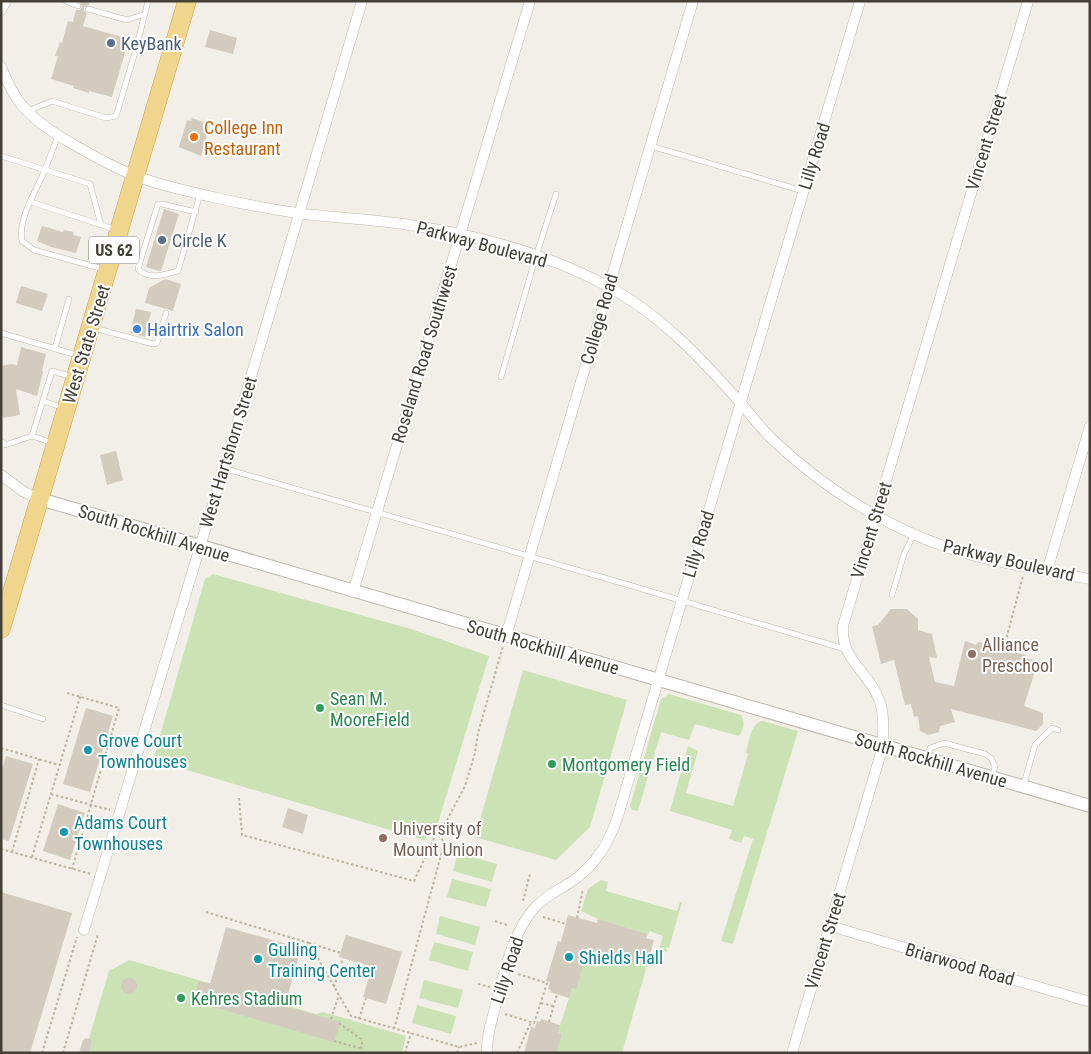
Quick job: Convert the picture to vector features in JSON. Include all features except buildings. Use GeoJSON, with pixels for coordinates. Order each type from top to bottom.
{"type":"FeatureCollection","features":[{"type":"Feature","properties":{"kind":"highway","name":"West State Street"},"geometry":{"type":"LineString","coordinates":[[2,626],[137,176],[187,1]]}},
{"type":"Feature","properties":{"kind":"street"},"geometry":{"type":"LineString","coordinates":[[1,10],[6,1]]}},
{"type":"Feature","properties":{"kind":"street","name":"West Hartshorn Street"},"geometry":{"type":"LineString","coordinates":[[84,930],[224,468],[362,1]]}},
{"type":"Feature","properties":{"kind":"street","name":"Roseland Road Southwest"},"geometry":{"type":"LineString","coordinates":[[353,592],[530,1]]}},
{"type":"Feature","properties":{"kind":"street","name":"College Road"},"geometry":{"type":"LineString","coordinates":[[506,636],[693,1]]}},
{"type":"Feature","properties":{"kind":"street","name":"Lilly Road"},"geometry":{"type":"LineString","coordinates":[[487,1053],[487,1040],[508,960],[522,926],[543,900],[574,880],[598,859],[609,841],[860,1]]}},
{"type":"Feature","properties":{"kind":"street","name":"Vincent Street"},"geometry":{"type":"LineString","coordinates":[[792,1053],[883,746],[883,716],[879,698],[846,649],[843,626],[1028,1]]}},
{"type":"Feature","properties":{"kind":"street","name":"Parkway Boulevard"},"geometry":{"type":"LineString","coordinates":[[1,67],[10,88],[27,112],[43,126],[58,136],[137,176],[200,194],[270,209],[407,224],[460,234],[506,246],[580,272],[646,310],[684,341],[769,436],[801,465],[828,485],[876,515],[914,534],[950,548],[1025,567],[1090,579]]}},
{"type":"Feature","properties":{"kind":"street"},"geometry":{"type":"LineString","coordinates":[[1047,571],[1090,426]]}},
{"type":"Feature","properties":{"kind":"street","name":"South Rockhill Avenue"},"geometry":{"type":"LineString","coordinates":[[1,475],[24,492],[40,499],[1090,806]]}},
{"type":"Feature","properties":{"kind":"street","name":"Briarwood Road"},"geometry":{"type":"LineString","coordinates":[[830,926],[1090,1002]]}},
{"type":"Feature","properties":{"kind":"lane"},"geometry":{"type":"LineString","coordinates":[[66,1],[78,6]]}},
{"type":"Feature","properties":{"kind":"lane"},"geometry":{"type":"LineString","coordinates":[[27,112],[52,101],[106,118],[116,116],[148,1]]}},
{"type":"Feature","properties":{"kind":"lane"},"geometry":{"type":"LineString","coordinates":[[88,9],[126,20],[144,14]]}},
{"type":"Feature","properties":{"kind":"lane"},"geometry":{"type":"LineString","coordinates":[[58,136],[20,232],[22,241],[34,250],[111,263],[140,262]]}},
{"type":"Feature","properties":{"kind":"lane"},"geometry":{"type":"LineString","coordinates":[[650,146],[804,191]]}},
{"type":"Feature","properties":{"kind":"lane"},"geometry":{"type":"LineString","coordinates":[[1,156],[90,184],[102,225]]}},
{"type":"Feature","properties":{"kind":"lane"},"geometry":{"type":"LineString","coordinates":[[196,212],[158,204],[138,269],[141,272],[155,276],[178,271],[196,212],[200,194]]}},
{"type":"Feature","properties":{"kind":"lane"},"geometry":{"type":"LineString","coordinates":[[502,377],[536,256],[556,194]]}},
{"type":"Feature","properties":{"kind":"lane"},"geometry":{"type":"LineString","coordinates":[[31,202],[120,230]]}},
{"type":"Feature","properties":{"kind":"lane"},"geometry":{"type":"LineString","coordinates":[[54,348],[69,299]]}},
{"type":"Feature","properties":{"kind":"lane"},"geometry":{"type":"LineString","coordinates":[[91,328],[154,344],[157,343],[166,313]]}},
{"type":"Feature","properties":{"kind":"lane"},"geometry":{"type":"LineString","coordinates":[[1,333],[83,356]]}},
{"type":"Feature","properties":{"kind":"lane"},"geometry":{"type":"LineString","coordinates":[[32,436],[52,371],[76,378]]}},
{"type":"Feature","properties":{"kind":"lane"},"geometry":{"type":"LineString","coordinates":[[43,402],[67,409]]}},
{"type":"Feature","properties":{"kind":"lane"},"geometry":{"type":"LineString","coordinates":[[1,441],[5,444],[32,436],[56,444]]}},
{"type":"Feature","properties":{"kind":"lane"},"geometry":{"type":"LineString","coordinates":[[224,468],[846,649]]}},
{"type":"Feature","properties":{"kind":"lane"},"geometry":{"type":"LineString","coordinates":[[892,595],[904,554],[914,534]]}},
{"type":"Feature","properties":{"kind":"lane"},"geometry":{"type":"LineString","coordinates":[[1,705],[43,719]]}},
{"type":"Feature","properties":{"kind":"lane"},"geometry":{"type":"LineString","coordinates":[[1022,787],[1034,745],[1052,728],[1058,730]]}},
{"type":"Feature","properties":{"kind":"lane"},"geometry":{"type":"LineString","coordinates":[[927,759],[930,748],[944,743],[985,754],[991,758],[995,766],[992,778]]}},
{"type":"Feature","properties":{"kind":"path"},"geometry":{"type":"LineString","coordinates":[[1004,647],[1025,567]]}},
{"type":"Feature","properties":{"kind":"path"},"geometry":{"type":"LineString","coordinates":[[239,798],[242,834],[414,881],[438,830],[446,822],[464,786],[475,753],[478,733],[506,636]]}},
{"type":"Feature","properties":{"kind":"path"},"geometry":{"type":"LineString","coordinates":[[67,694],[81,696],[119,708],[72,869]]}},
{"type":"Feature","properties":{"kind":"path"},"geometry":{"type":"LineString","coordinates":[[32,857],[81,696]]}},
{"type":"Feature","properties":{"kind":"path"},"geometry":{"type":"LineString","coordinates":[[1,748],[59,765]]}},
{"type":"Feature","properties":{"kind":"path"},"geometry":{"type":"LineString","coordinates":[[12,852],[39,759]]}},
{"type":"Feature","properties":{"kind":"path"},"geometry":{"type":"LineString","coordinates":[[51,794],[120,813]]}},
{"type":"Feature","properties":{"kind":"path"},"geometry":{"type":"LineString","coordinates":[[394,1028],[444,844],[438,830]]}},
{"type":"Feature","properties":{"kind":"path"},"geometry":{"type":"LineString","coordinates":[[1,849],[100,877]]}},
{"type":"Feature","properties":{"kind":"path"},"geometry":{"type":"LineString","coordinates":[[523,901],[530,874]]}},
{"type":"Feature","properties":{"kind":"path"},"geometry":{"type":"LineString","coordinates":[[577,918],[584,889]]}},
{"type":"Feature","properties":{"kind":"path"},"geometry":{"type":"LineString","coordinates":[[206,912],[340,952]]}},
{"type":"Feature","properties":{"kind":"path"},"geometry":{"type":"LineString","coordinates":[[543,917],[566,924]]}},
{"type":"Feature","properties":{"kind":"path"},"geometry":{"type":"LineString","coordinates":[[495,921],[508,925]]}},
{"type":"Feature","properties":{"kind":"path"},"geometry":{"type":"LineString","coordinates":[[42,1053],[77,936],[84,930]]}},
{"type":"Feature","properties":{"kind":"path"},"geometry":{"type":"LineString","coordinates":[[63,1053],[98,934]]}},
{"type":"Feature","properties":{"kind":"path"},"geometry":{"type":"LineString","coordinates":[[310,943],[351,1016],[460,1047],[487,1040]]}},
{"type":"Feature","properties":{"kind":"path"},"geometry":{"type":"LineString","coordinates":[[334,987],[343,958]]}},
{"type":"Feature","properties":{"kind":"path"},"geometry":{"type":"LineString","coordinates":[[517,1053],[531,1022],[534,1023],[546,983],[518,974]]}},
{"type":"Feature","properties":{"kind":"path"},"geometry":{"type":"LineString","coordinates":[[549,1022],[557,994]]}},
{"type":"Feature","properties":{"kind":"path"},"geometry":{"type":"LineString","coordinates":[[331,1019],[338,995]]}},
{"type":"Feature","properties":{"kind":"path"},"geometry":{"type":"LineString","coordinates":[[360,1018],[366,998]]}},
{"type":"Feature","properties":{"kind":"path"},"geometry":{"type":"LineString","coordinates":[[540,1002],[553,1006]]}},
{"type":"Feature","properties":{"kind":"path"},"geometry":{"type":"LineString","coordinates":[[503,1013],[531,1022]]}},
{"type":"Feature","properties":{"kind":"path"},"geometry":{"type":"LineString","coordinates":[[334,1041],[362,1049],[361,1039],[339,1023]]}},
{"type":"Feature","properties":{"kind":"path"},"geometry":{"type":"LineString","coordinates":[[405,1053],[411,1033]]}},
{"type":"Feature","properties":{"kind":"path"},"geometry":{"type":"LineString","coordinates":[[457,1053],[460,1047]]}},
{"type":"Feature","properties":{"kind":"green space","name":"Sean M. MooreField"},"geometry":{"type":"Polygon","coordinates":[[[213,574],[411,629],[489,656],[438,823],[424,840],[153,760],[205,579],[213,574]]]}},
{"type":"Feature","properties":{"kind":"green space","name":"Montgomery Field"},"geometry":{"type":"Polygon","coordinates":[[[523,670],[627,700],[590,827],[556,860],[475,837],[523,670]]]}},
{"type":"Feature","properties":{"kind":"green space"},"geometry":{"type":"Polygon","coordinates":[[[669,694],[741,715],[743,728],[739,736],[695,724],[689,740],[661,732],[638,811],[632,810],[630,806],[661,699],[669,694]]]}},
{"type":"Feature","properties":{"kind":"green space"},"geometry":{"type":"Polygon","coordinates":[[[763,721],[798,731],[733,944],[721,941],[753,839],[744,836],[741,843],[729,839],[732,830],[670,811],[688,746],[698,751],[686,793],[733,806],[748,754],[746,753],[751,734],[755,725],[763,721]]]}},
{"type":"Feature","properties":{"kind":"green space"},"geometry":{"type":"Polygon","coordinates":[[[458,853],[497,864],[492,882],[453,871],[458,853]]]}},
{"type":"Feature","properties":{"kind":"green space"},"geometry":{"type":"Polygon","coordinates":[[[452,879],[491,889],[486,907],[447,897],[452,879]]]}},
{"type":"Feature","properties":{"kind":"green space"},"geometry":{"type":"Polygon","coordinates":[[[601,880],[608,882],[606,891],[677,911],[680,902],[682,902],[669,948],[667,947],[666,949],[668,950],[667,952],[659,950],[663,936],[650,931],[648,934],[598,919],[581,911],[588,889],[601,880]]]}},
{"type":"Feature","properties":{"kind":"green space"},"geometry":{"type":"Polygon","coordinates":[[[440,916],[480,927],[475,945],[436,934],[440,916]]]}},
{"type":"Feature","properties":{"kind":"green space"},"geometry":{"type":"Polygon","coordinates":[[[434,942],[473,952],[468,971],[429,960],[434,942]]]}},
{"type":"Feature","properties":{"kind":"green space"},"geometry":{"type":"Polygon","coordinates":[[[592,949],[640,963],[641,960],[648,962],[622,1053],[557,1053],[562,1034],[558,1032],[572,988],[575,990],[587,953],[592,949]]]}},
{"type":"Feature","properties":{"kind":"green space","name":"Kehres Stadium"},"geometry":{"type":"Polygon","coordinates":[[[129,960],[316,1014],[323,1012],[406,1036],[402,1053],[89,1053],[92,1042],[89,1038],[109,971],[129,960]]]}},
{"type":"Feature","properties":{"kind":"green space"},"geometry":{"type":"Polygon","coordinates":[[[424,980],[463,990],[458,1008],[419,998],[424,980]]]}},
{"type":"Feature","properties":{"kind":"green space"},"geometry":{"type":"Polygon","coordinates":[[[417,1005],[456,1016],[451,1034],[412,1023],[417,1005]]]}},
{"type":"Feature","properties":{"kind":"place","name":"KeyBank"},"geometry":{"type":"Point","coordinates":[111,43]}},
{"type":"Feature","properties":{"kind":"place","name":"College Inn Restaurant"},"geometry":{"type":"Point","coordinates":[194,137]}},
{"type":"Feature","properties":{"kind":"place","name":"Circle K"},"geometry":{"type":"Point","coordinates":[162,240]}},
{"type":"Feature","properties":{"kind":"place","name":"Hairtrix Salon"},"geometry":{"type":"Point","coordinates":[137,329]}},
{"type":"Feature","properties":{"kind":"place","name":"Alliance Preschool"},"geometry":{"type":"Point","coordinates":[972,654]}},
{"type":"Feature","properties":{"kind":"place","name":"Sean M. MooreField"},"geometry":{"type":"Point","coordinates":[320,708]}},
{"type":"Feature","properties":{"kind":"place","name":"Grove Court Townhouses"},"geometry":{"type":"Point","coordinates":[88,750]}},
{"type":"Feature","properties":{"kind":"place","name":"Montgomery Field"},"geometry":{"type":"Point","coordinates":[552,764]}},
{"type":"Feature","properties":{"kind":"place","name":"Adams Court Townhouses"},"geometry":{"type":"Point","coordinates":[64,832]}},
{"type":"Feature","properties":{"kind":"place","name":"University of Mount Union"},"geometry":{"type":"Point","coordinates":[383,838]}},
{"type":"Feature","properties":{"kind":"place","name":"Shields Hall"},"geometry":{"type":"Point","coordinates":[569,957]}},
{"type":"Feature","properties":{"kind":"place","name":"Gulling Training Center"},"geometry":{"type":"Point","coordinates":[258,959]}},
{"type":"Feature","properties":{"kind":"place","name":"Kehres Stadium"},"geometry":{"type":"Point","coordinates":[181,998]}}]}
